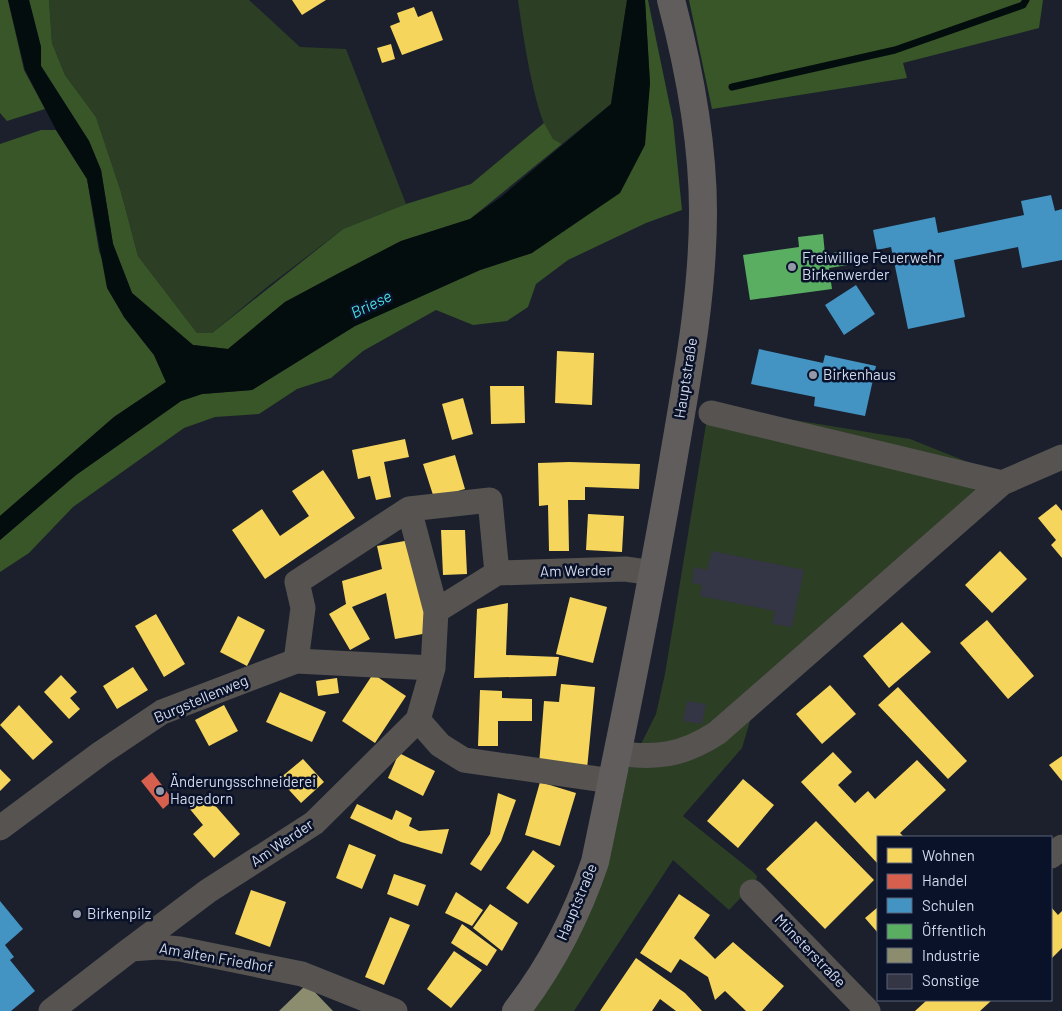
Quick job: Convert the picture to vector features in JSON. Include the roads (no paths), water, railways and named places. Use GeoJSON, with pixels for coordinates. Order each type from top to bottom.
{"type":"FeatureCollection","features":[{"type":"Feature","properties":{"kind":"main road","name":"Hauptstraße"},"geometry":{"type":"LineString","coordinates":[[516,1011],[559,945],[585,890],[595,862],[654,574],[690,355],[699,284],[703,212],[700,151],[682,40],[671,0]]}},
{"type":"Feature","properties":{"kind":"street","name":"Hauptstraße"},"geometry":{"type":"LineString","coordinates":[[711,413],[1002,483]]}},
{"type":"Feature","properties":{"kind":"street"},"geometry":{"type":"LineString","coordinates":[[617,753],[652,757],[681,751],[717,733],[1002,483],[1062,456]]}},
{"type":"Feature","properties":{"kind":"street"},"geometry":{"type":"LineString","coordinates":[[296,661],[303,608],[297,582],[409,509],[490,500],[497,573],[436,611]]}},
{"type":"Feature","properties":{"kind":"street","name":"Am Werder"},"geometry":{"type":"LineString","coordinates":[[131,949],[208,892],[314,823],[418,720],[433,668],[436,611],[409,509]]}},
{"type":"Feature","properties":{"kind":"street","name":"Am Werder"},"geometry":{"type":"LineString","coordinates":[[497,573],[625,570],[654,574]]}},
{"type":"Feature","properties":{"kind":"street","name":"Burgstellenweg"},"geometry":{"type":"LineString","coordinates":[[0,828],[101,753],[162,712],[296,661],[433,668]]}},
{"type":"Feature","properties":{"kind":"street"},"geometry":{"type":"LineString","coordinates":[[418,720],[440,745],[464,760],[612,781]]}},
{"type":"Feature","properties":{"kind":"street"},"geometry":{"type":"LineString","coordinates":[[1052,855],[1062,847]]}},
{"type":"Feature","properties":{"kind":"street","name":"Münsterstraße"},"geometry":{"type":"LineString","coordinates":[[752,892],[870,1008]]}},
{"type":"Feature","properties":{"kind":"street","name":"Am alten Friedhof"},"geometry":{"type":"LineString","coordinates":[[131,949],[158,947],[180,949],[302,974],[395,1011]]}},
{"type":"Feature","properties":{"kind":"street"},"geometry":{"type":"LineString","coordinates":[[51,1011],[131,949]]}},
{"type":"Feature","properties":{"kind":"water","name":"Briese"},"geometry":{"type":"Polygon","coordinates":[[[8,0],[29,0],[41,47],[41,66],[89,141],[101,170],[113,244],[132,293],[193,345],[228,349],[285,302],[401,241],[470,219],[501,197],[611,104],[627,0],[645,0],[650,84],[645,145],[620,193],[532,253],[480,270],[355,326],[252,390],[202,394],[181,401],[76,475],[0,540],[0,516],[114,417],[166,382],[154,355],[124,317],[107,288],[87,179],[56,130],[25,70],[8,0]]]}},
{"type":"Feature","properties":{"kind":"waterway"},"geometry":{"type":"LineString","coordinates":[[732,87],[895,50],[1023,5],[1026,0]]}},
{"type":"Feature","properties":{"kind":"place","name":"Freiwillige Feuerwehr Birkenwerder"},"geometry":{"type":"Point","coordinates":[792,267]}},
{"type":"Feature","properties":{"kind":"place","name":"Birkenhaus"},"geometry":{"type":"Point","coordinates":[813,375]}},
{"type":"Feature","properties":{"kind":"place","name":"Änderungsschneiderei Hagedorn"},"geometry":{"type":"Point","coordinates":[160,791]}},
{"type":"Feature","properties":{"kind":"place","name":"Birkenpilz"},"geometry":{"type":"Point","coordinates":[77,914]}}]}
